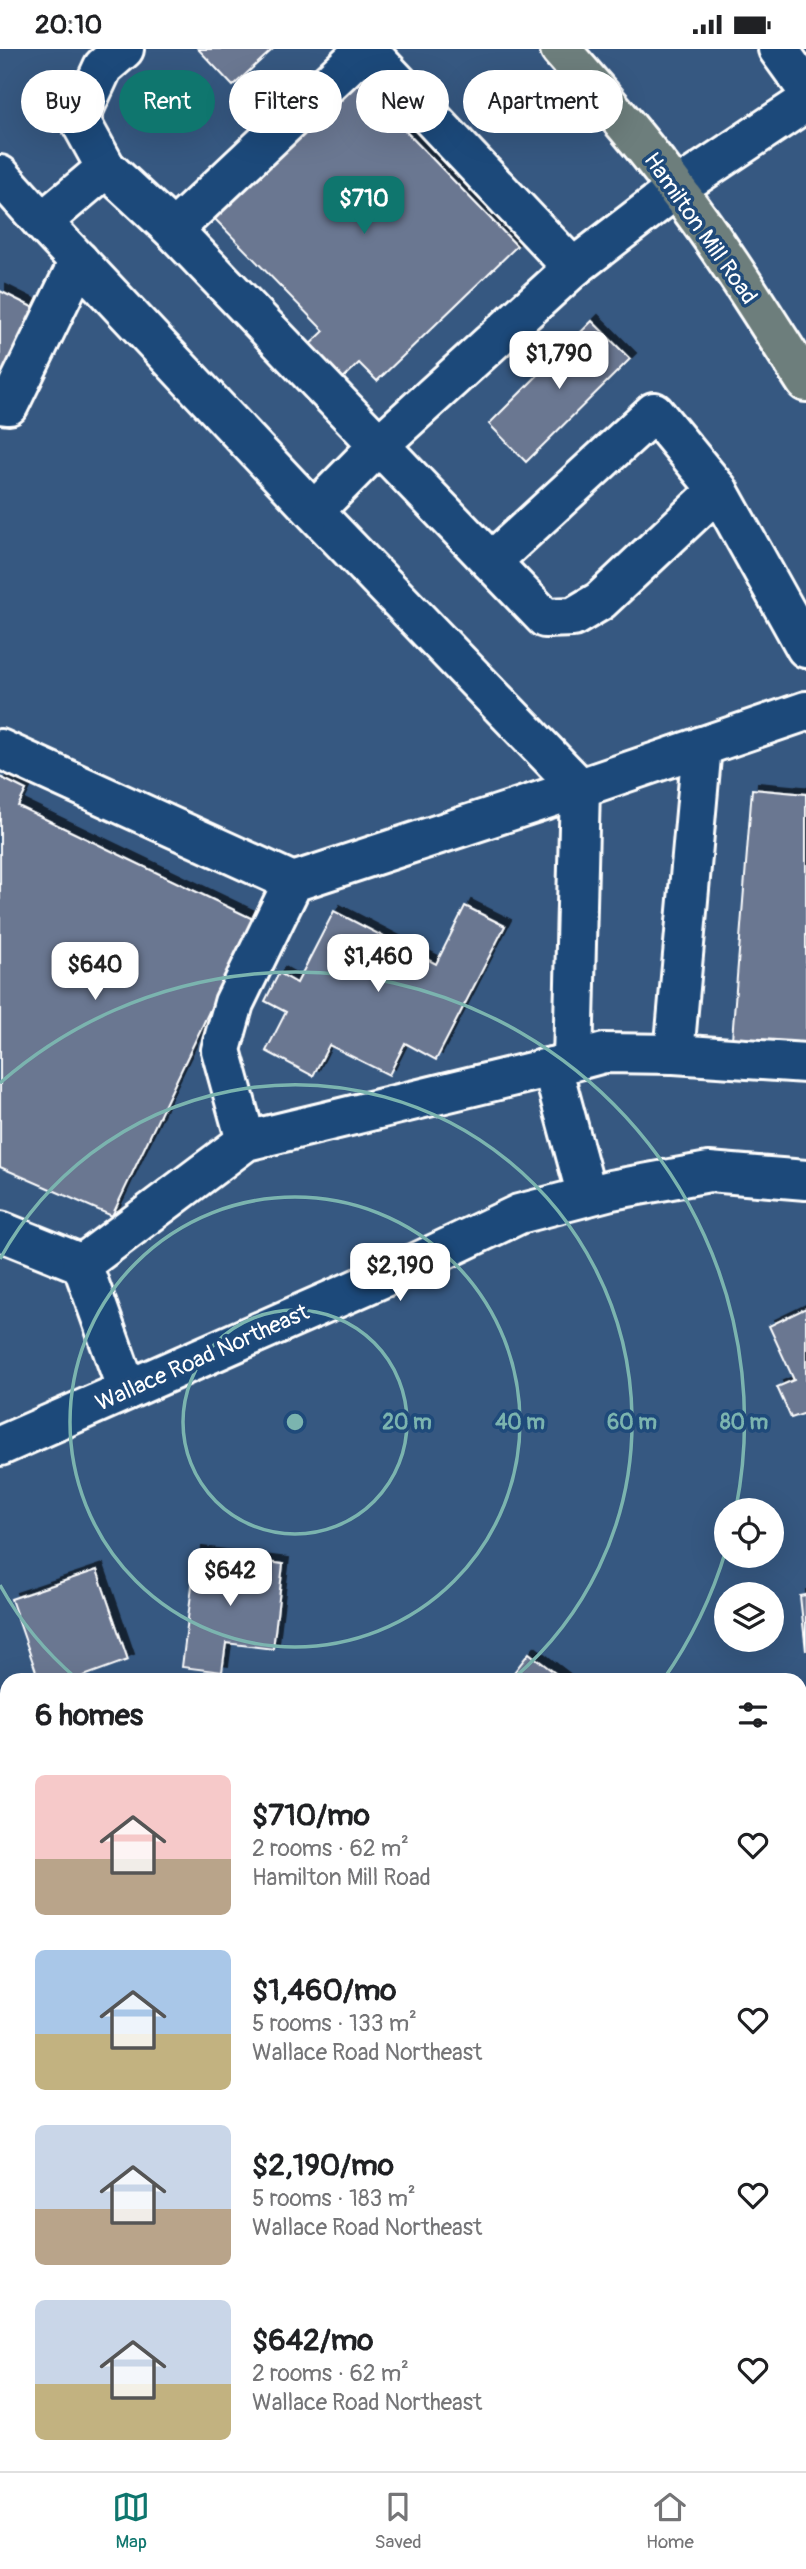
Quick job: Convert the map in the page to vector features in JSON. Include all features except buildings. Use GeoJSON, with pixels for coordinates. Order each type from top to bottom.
{"type":"FeatureCollection","features":[{"type":"Feature","properties":{"kind":"main road","name":"Hamilton Mill Road"},"geometry":{"type":"LineString","coordinates":[[561,49],[677,188],[806,382]]}},
{"type":"Feature","properties":{"kind":"street"},"geometry":{"type":"LineString","coordinates":[[124,49],[103,67],[79,119],[106,168],[173,230],[545,618],[573,617],[600,601],[718,490]]}},
{"type":"Feature","properties":{"kind":"street"},"geometry":{"type":"LineString","coordinates":[[173,230],[365,49],[573,268]]}},
{"type":"Feature","properties":{"kind":"street"},"geometry":{"type":"LineString","coordinates":[[778,49],[806,88]]}},
{"type":"Feature","properties":{"kind":"street"},"geometry":{"type":"LineString","coordinates":[[314,511],[379,445],[573,268],[677,188],[806,102]]}},
{"type":"Feature","properties":{"kind":"street"},"geometry":{"type":"LineString","coordinates":[[42,222],[106,168]]}},
{"type":"Feature","properties":{"kind":"street"},"geometry":{"type":"LineString","coordinates":[[0,175],[314,511],[580,788],[563,1064],[587,1196]]}},
{"type":"Feature","properties":{"kind":"street"},"geometry":{"type":"LineString","coordinates":[[0,404],[9,405],[79,261]]}},
{"type":"Feature","properties":{"kind":"street"},"geometry":{"type":"LineString","coordinates":[[491,562],[654,412],[718,490],[806,648]]}},
{"type":"Feature","properties":{"kind":"street"},"geometry":{"type":"LineString","coordinates":[[0,749],[293,882],[806,711]]}},
{"type":"Feature","properties":{"kind":"street"},"geometry":{"type":"LineString","coordinates":[[674,1054],[702,746]]}},
{"type":"Feature","properties":{"kind":"street"},"geometry":{"type":"LineString","coordinates":[[246,1141],[220,1050],[234,1003],[293,882]]}},
{"type":"Feature","properties":{"kind":"street"},"geometry":{"type":"LineString","coordinates":[[82,1263],[246,1141],[604,1053],[674,1054],[806,1063]]}},
{"type":"Feature","properties":{"kind":"street","name":"Wallace Road Northeast"},"geometry":{"type":"LineString","coordinates":[[0,1446],[416,1263],[519,1214],[587,1196],[709,1172],[806,1179]]}},
{"type":"Feature","properties":{"kind":"street"},"geometry":{"type":"LineString","coordinates":[[0,1231],[82,1263],[127,1390]]}}]}
